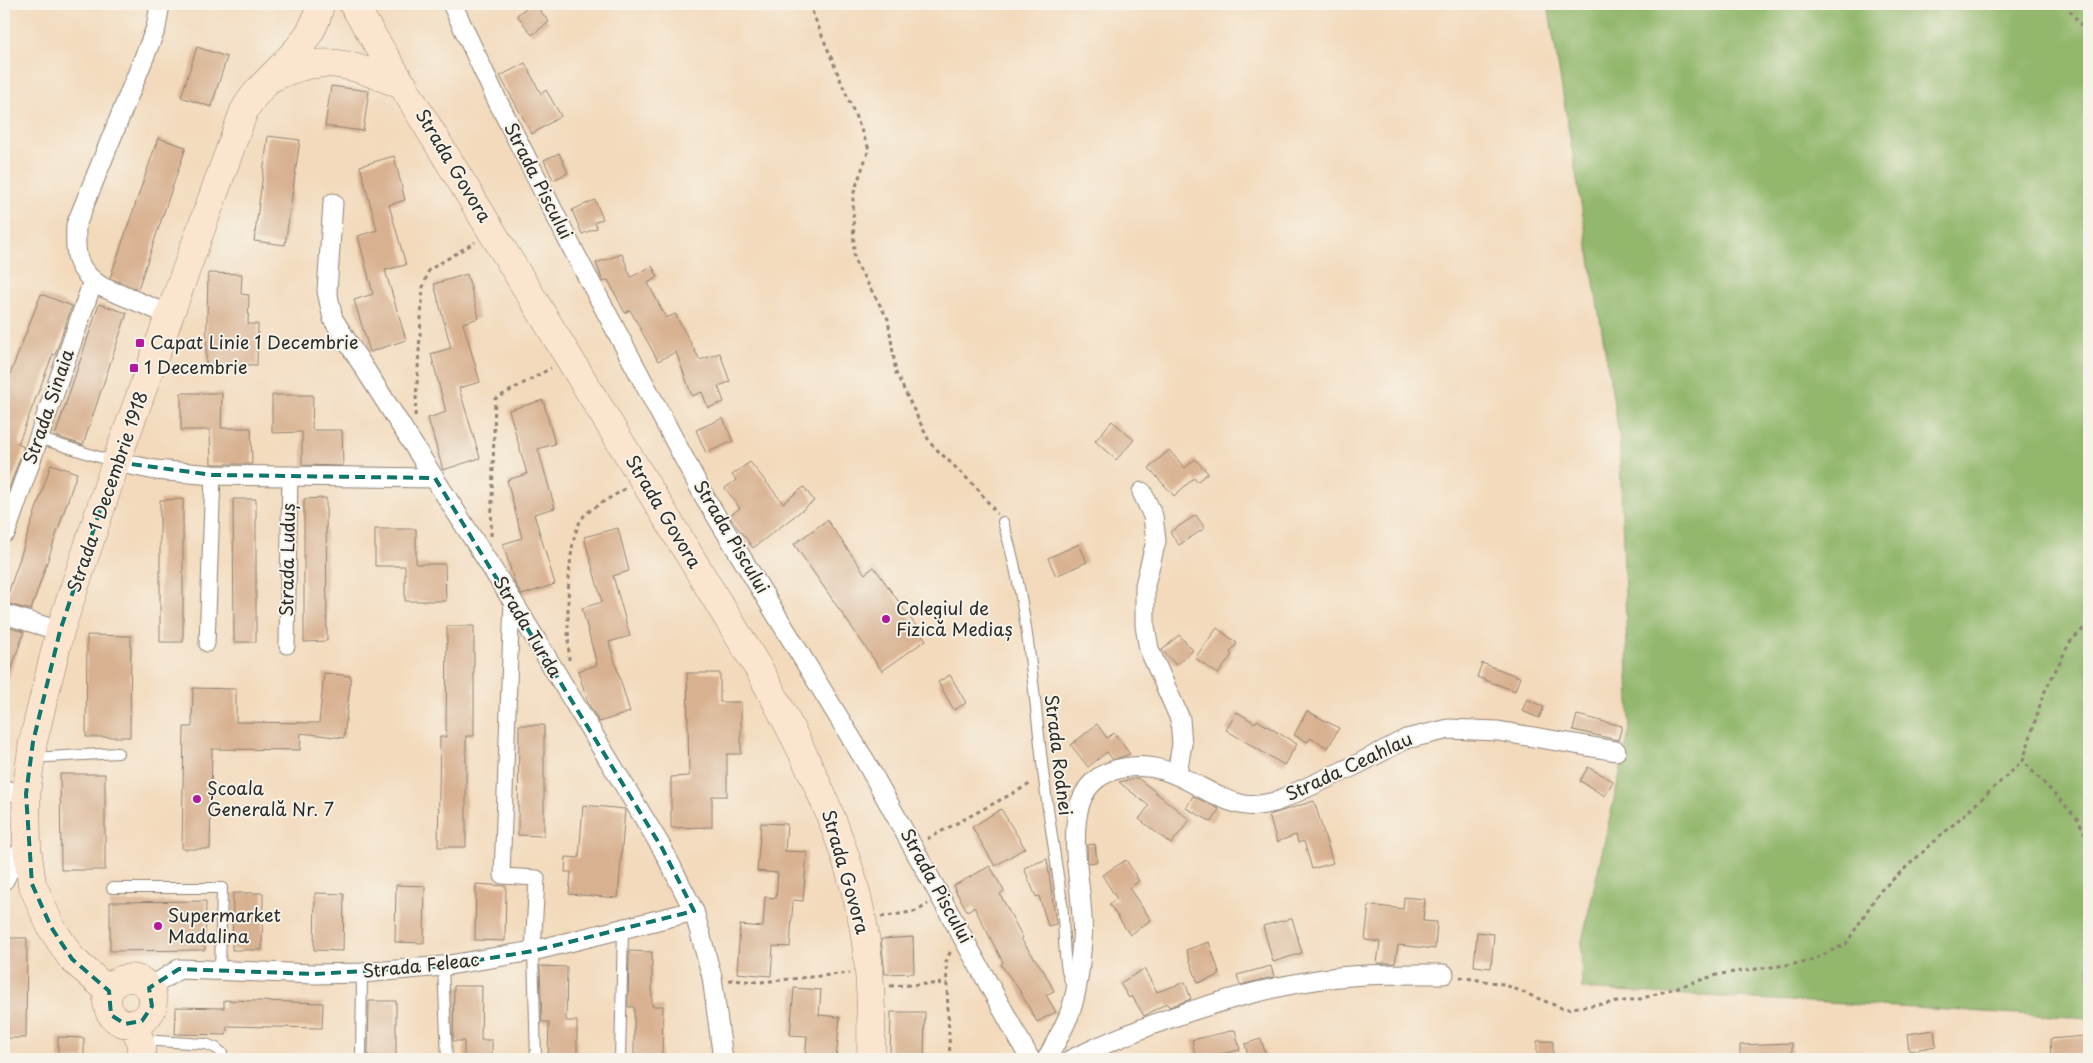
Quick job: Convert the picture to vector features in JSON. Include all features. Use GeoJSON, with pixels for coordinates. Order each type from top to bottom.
{"type":"FeatureCollection","features":[{"type":"Feature","properties":{"kind":"main road","name":"Strada 1 Decembrie 1918"},"geometry":{"type":"LineString","coordinates":[[109,991],[72,959],[51,927],[32,884],[28,846],[15,792],[31,758],[60,631],[116,462],[244,111],[252,95],[301,46],[312,29],[320,4]]}},
{"type":"Feature","properties":{"kind":"main road","name":"Strada Govora"},"geometry":{"type":"LineString","coordinates":[[353,4],[760,671],[793,732],[831,815],[862,920],[868,980],[871,1059]]}},
{"type":"Feature","properties":{"kind":"main road"},"geometry":{"type":"LineString","coordinates":[[264,82],[301,66],[320,62],[340,63],[404,86]]}},
{"type":"Feature","properties":{"kind":"main road"},"geometry":{"type":"LineString","coordinates":[[128,978],[143,982],[153,996],[149,1014],[142,1021],[138,1041],[111,1015],[107,1008],[109,991],[113,985],[128,978]]}},
{"type":"Feature","properties":{"kind":"street"},"geometry":{"type":"LineString","coordinates":[[160,4],[156,28],[76,225],[75,251],[82,270],[93,281],[102,287],[170,315]]}},
{"type":"Feature","properties":{"kind":"street","name":"Strada Piscului"},"geometry":{"type":"LineString","coordinates":[[452,4],[498,102],[566,235],[704,496],[817,679],[914,846],[1030,1059]]}},
{"type":"Feature","properties":{"kind":"street","name":"Strada Turda"},"geometry":{"type":"LineString","coordinates":[[333,203],[327,291],[333,319],[512,600],[662,848],[694,911],[712,977],[723,1059]]}},
{"type":"Feature","properties":{"kind":"street","name":"Strada Sinaia"},"geometry":{"type":"LineString","coordinates":[[5,535],[93,281]]}},
{"type":"Feature","properties":{"kind":"street"},"geometry":{"type":"LineString","coordinates":[[116,462],[155,470],[213,474],[435,478]]}},
{"type":"Feature","properties":{"kind":"street"},"geometry":{"type":"LineString","coordinates":[[207,644],[213,474]]}},
{"type":"Feature","properties":{"kind":"street","name":"Strada Luduș"},"geometry":{"type":"LineString","coordinates":[[287,646],[290,474]]}},
{"type":"Feature","properties":{"kind":"street"},"geometry":{"type":"LineString","coordinates":[[1142,492],[1153,516],[1156,541],[1145,585],[1144,626],[1149,650],[1180,719],[1182,744],[1177,773]]}},
{"type":"Feature","properties":{"kind":"street"},"geometry":{"type":"LineString","coordinates":[[512,600],[502,876],[538,878],[533,951]]}},
{"type":"Feature","properties":{"kind":"street"},"geometry":{"type":"LineString","coordinates":[[4,614],[60,631]]}},
{"type":"Feature","properties":{"kind":"street","name":"Strada Ceahlau"},"geometry":{"type":"LineString","coordinates":[[1047,1059],[1069,1015],[1076,991],[1083,938],[1081,889],[1076,853],[1076,814],[1086,789],[1103,772],[1125,767],[1146,767],[1177,773],[1228,799],[1245,805],[1262,805],[1275,802],[1354,766],[1406,739],[1448,729],[1498,732],[1616,751]]}},
{"type":"Feature","properties":{"kind":"street"},"geometry":{"type":"LineString","coordinates":[[4,880],[17,855],[28,846]]}},
{"type":"Feature","properties":{"kind":"street","name":"Strada Feleac"},"geometry":{"type":"LineString","coordinates":[[149,988],[179,969],[315,974],[362,973],[443,966],[533,951],[694,911]]}},
{"type":"Feature","properties":{"kind":"street"},"geometry":{"type":"LineString","coordinates":[[1072,1059],[1148,1027],[1234,998],[1312,980],[1386,973],[1444,974]]}},
{"type":"Feature","properties":{"kind":"lane"},"geometry":{"type":"LineString","coordinates":[[38,438],[116,462]]}},
{"type":"Feature","properties":{"kind":"lane","name":"Strada Rodnei"},"geometry":{"type":"LineString","coordinates":[[1003,522],[1020,586],[1063,909],[1068,980],[1076,991]]}},
{"type":"Feature","properties":{"kind":"lane"},"geometry":{"type":"LineString","coordinates":[[31,758],[118,754]]}},
{"type":"Feature","properties":{"kind":"lane"},"geometry":{"type":"LineString","coordinates":[[112,888],[222,888],[220,970]]}},
{"type":"Feature","properties":{"kind":"lane"},"geometry":{"type":"LineString","coordinates":[[620,1059],[623,929]]}},
{"type":"Feature","properties":{"kind":"lane"},"geometry":{"type":"LineString","coordinates":[[533,951],[536,1059]]}},
{"type":"Feature","properties":{"kind":"lane"},"geometry":{"type":"LineString","coordinates":[[443,966],[447,1059]]}},
{"type":"Feature","properties":{"kind":"lane"},"geometry":{"type":"LineString","coordinates":[[361,1059],[362,973]]}},
{"type":"Feature","properties":{"kind":"lane"},"geometry":{"type":"LineString","coordinates":[[138,1041],[206,1044],[222,1053],[222,1059]]}},
{"type":"Feature","properties":{"kind":"path"},"geometry":{"type":"LineString","coordinates":[[809,4],[869,149],[853,195],[854,260],[888,319],[896,373],[930,443],[977,488],[1003,522]]}},
{"type":"Feature","properties":{"kind":"path"},"geometry":{"type":"LineString","coordinates":[[2065,4],[2089,36]]}},
{"type":"Feature","properties":{"kind":"path"},"geometry":{"type":"LineString","coordinates":[[413,444],[423,287],[429,270],[492,232]]}},
{"type":"Feature","properties":{"kind":"path"},"geometry":{"type":"LineString","coordinates":[[490,566],[495,399],[569,358]]}},
{"type":"Feature","properties":{"kind":"path"},"geometry":{"type":"LineString","coordinates":[[566,690],[569,679],[568,595],[574,536],[583,517],[642,478]]}},
{"type":"Feature","properties":{"kind":"path"},"geometry":{"type":"LineString","coordinates":[[1444,974],[1503,984],[1564,1009],[1640,999],[1720,974],[1808,962],[1846,944],[1879,892],[2023,761],[2043,695],[2070,642],[2089,623]]}},
{"type":"Feature","properties":{"kind":"path"},"geometry":{"type":"LineString","coordinates":[[2023,761],[2077,818],[2089,841]]}},
{"type":"Feature","properties":{"kind":"path"},"geometry":{"type":"LineString","coordinates":[[914,846],[1044,777]]}},
{"type":"Feature","properties":{"kind":"path"},"geometry":{"type":"LineString","coordinates":[[862,920],[917,911],[941,897]]}},
{"type":"Feature","properties":{"kind":"path"},"geometry":{"type":"LineString","coordinates":[[950,1059],[947,983],[948,955],[952,950],[968,943]]}},
{"type":"Feature","properties":{"kind":"path"},"geometry":{"type":"LineString","coordinates":[[712,977],[761,982],[868,980],[947,983]]}},
{"type":"Feature","properties":{"kind":"highlighted area"},"geometry":{"type":"Polygon","coordinates":[[[116,462],[213,475],[435,478],[662,848],[694,911],[533,951],[443,966],[315,974],[179,969],[149,988],[152,1006],[142,1021],[125,1024],[111,1015],[109,991],[72,959],[51,927],[32,884],[26,794],[33,742],[60,631],[116,462]]]}},
{"type":"Feature","properties":{"kind":"green space"},"geometry":{"type":"Polygon","coordinates":[[[1548,4],[2089,4],[2089,1018],[1582,989],[1581,945],[1630,729],[1619,434],[1548,4]]]}},
{"type":"Feature","properties":{"kind":"building"},"geometry":{"type":"Polygon","coordinates":[[[531,4],[535,4],[549,22],[532,35],[517,15],[531,4]]]}},
{"type":"Feature","properties":{"kind":"building"},"geometry":{"type":"Polygon","coordinates":[[[197,47],[227,57],[211,107],[181,97],[197,47]]]}},
{"type":"Feature","properties":{"kind":"building"},"geometry":{"type":"Polygon","coordinates":[[[525,63],[541,94],[546,90],[561,116],[532,134],[500,76],[525,63]]]}},
{"type":"Feature","properties":{"kind":"building"},"geometry":{"type":"Polygon","coordinates":[[[331,86],[369,91],[363,131],[325,126],[331,86]]]}},
{"type":"Feature","properties":{"kind":"building"},"geometry":{"type":"Polygon","coordinates":[[[268,136],[300,140],[285,245],[254,241],[268,136]]]}},
{"type":"Feature","properties":{"kind":"building"},"geometry":{"type":"Polygon","coordinates":[[[158,138],[186,147],[138,289],[110,278],[158,138]]]}},
{"type":"Feature","properties":{"kind":"building"},"geometry":{"type":"Polygon","coordinates":[[[559,153],[568,173],[553,180],[544,160],[559,153]]]}},
{"type":"Feature","properties":{"kind":"building"},"geometry":{"type":"Polygon","coordinates":[[[394,156],[405,200],[389,205],[406,265],[385,270],[406,340],[370,352],[354,300],[373,294],[358,236],[377,230],[360,166],[394,156]]]}},
{"type":"Feature","properties":{"kind":"building"},"geometry":{"type":"Polygon","coordinates":[[[595,200],[603,219],[595,222],[597,228],[582,234],[572,210],[595,200]]]}},
{"type":"Feature","properties":{"kind":"building"},"geometry":{"type":"Polygon","coordinates":[[[622,254],[631,277],[652,266],[658,277],[648,283],[666,318],[675,314],[700,360],[720,353],[730,382],[718,386],[724,402],[708,408],[702,392],[692,396],[676,352],[658,361],[630,310],[625,313],[608,280],[603,282],[596,263],[622,254]]]}},
{"type":"Feature","properties":{"kind":"building"},"geometry":{"type":"Polygon","coordinates":[[[208,273],[242,274],[241,294],[249,295],[248,324],[258,324],[257,365],[206,364],[208,273]]]}},
{"type":"Feature","properties":{"kind":"building"},"geometry":{"type":"Polygon","coordinates":[[[467,274],[479,318],[463,323],[480,382],[459,388],[480,458],[443,470],[428,418],[446,412],[431,354],[451,348],[434,284],[467,274]]]}},
{"type":"Feature","properties":{"kind":"building"},"geometry":{"type":"Polygon","coordinates":[[[41,294],[72,306],[55,355],[53,354],[18,444],[24,447],[4,502],[4,390],[41,294]]]}},
{"type":"Feature","properties":{"kind":"building"},"geometry":{"type":"Polygon","coordinates":[[[99,304],[127,313],[83,445],[55,436],[99,304]]]}},
{"type":"Feature","properties":{"kind":"building"},"geometry":{"type":"Polygon","coordinates":[[[181,393],[222,393],[221,428],[251,428],[252,464],[211,464],[210,430],[181,430],[181,393]]]}},
{"type":"Feature","properties":{"kind":"building"},"geometry":{"type":"Polygon","coordinates":[[[272,395],[313,395],[312,430],[342,430],[343,466],[302,465],[302,432],[272,433],[272,395]]]}},
{"type":"Feature","properties":{"kind":"building"},"geometry":{"type":"Polygon","coordinates":[[[543,400],[555,444],[538,449],[555,508],[534,514],[555,584],[522,595],[515,584],[503,544],[522,538],[507,480],[527,474],[509,410],[543,400]]]}},
{"type":"Feature","properties":{"kind":"building"},"geometry":{"type":"Polygon","coordinates":[[[723,418],[733,441],[706,453],[696,430],[723,418]]]}},
{"type":"Feature","properties":{"kind":"building"},"geometry":{"type":"Polygon","coordinates":[[[1112,421],[1134,440],[1116,460],[1095,441],[1112,421]]]}},
{"type":"Feature","properties":{"kind":"building"},"geometry":{"type":"Polygon","coordinates":[[[1169,450],[1185,468],[1195,459],[1208,473],[1197,482],[1194,478],[1174,496],[1149,468],[1169,450]]]}},
{"type":"Feature","properties":{"kind":"building"},"geometry":{"type":"Polygon","coordinates":[[[750,462],[783,503],[804,487],[814,501],[753,548],[729,516],[740,508],[725,488],[736,480],[732,475],[750,462]]]}},
{"type":"Feature","properties":{"kind":"building"},"geometry":{"type":"Polygon","coordinates":[[[51,464],[77,473],[31,610],[5,603],[51,464]]]}},
{"type":"Feature","properties":{"kind":"building"},"geometry":{"type":"Polygon","coordinates":[[[326,498],[327,641],[304,642],[304,499],[326,498]]]}},
{"type":"Feature","properties":{"kind":"building"},"geometry":{"type":"Polygon","coordinates":[[[183,499],[183,642],[160,642],[160,500],[183,499]]]}},
{"type":"Feature","properties":{"kind":"building"},"geometry":{"type":"Polygon","coordinates":[[[233,499],[256,499],[256,642],[234,642],[233,499]]]}},
{"type":"Feature","properties":{"kind":"building"},"geometry":{"type":"Polygon","coordinates":[[[1196,515],[1205,528],[1179,545],[1170,532],[1196,515]]]}},
{"type":"Feature","properties":{"kind":"building"},"geometry":{"type":"Polygon","coordinates":[[[827,520],[865,574],[874,567],[926,640],[882,671],[794,544],[827,520]]]}},
{"type":"Feature","properties":{"kind":"building"},"geometry":{"type":"Polygon","coordinates":[[[618,528],[629,571],[613,576],[630,636],[609,642],[630,712],[599,722],[588,703],[578,671],[597,665],[582,608],[602,602],[584,537],[618,528]]]}},
{"type":"Feature","properties":{"kind":"building"},"geometry":{"type":"Polygon","coordinates":[[[375,529],[416,529],[416,564],[445,564],[446,601],[405,601],[405,566],[375,566],[375,529]]]}},
{"type":"Feature","properties":{"kind":"building"},"geometry":{"type":"Polygon","coordinates":[[[1079,544],[1087,562],[1056,576],[1048,558],[1079,544]]]}},
{"type":"Feature","properties":{"kind":"building"},"geometry":{"type":"Polygon","coordinates":[[[4,626],[24,632],[6,685],[4,684],[4,626]]]}},
{"type":"Feature","properties":{"kind":"building"},"geometry":{"type":"Polygon","coordinates":[[[447,626],[474,626],[474,736],[466,736],[466,847],[438,847],[440,737],[446,737],[447,626]]]}},
{"type":"Feature","properties":{"kind":"building"},"geometry":{"type":"Polygon","coordinates":[[[1217,628],[1237,643],[1230,653],[1232,655],[1218,674],[1195,658],[1217,628]]]}},
{"type":"Feature","properties":{"kind":"building"},"geometry":{"type":"Polygon","coordinates":[[[87,635],[131,636],[130,737],[86,737],[87,635]]]}},
{"type":"Feature","properties":{"kind":"building"},"geometry":{"type":"Polygon","coordinates":[[[1179,635],[1193,650],[1176,665],[1162,650],[1179,635]]]}},
{"type":"Feature","properties":{"kind":"building"},"geometry":{"type":"Polygon","coordinates":[[[1482,663],[1520,677],[1515,691],[1477,677],[1482,663]]]}},
{"type":"Feature","properties":{"kind":"building","name":"Școala Generală Nr. 7"},"geometry":{"type":"Polygon","coordinates":[[[324,673],[351,676],[344,738],[301,733],[300,750],[212,749],[210,849],[182,849],[184,727],[192,727],[193,688],[236,689],[236,722],[319,723],[324,673]]]}},
{"type":"Feature","properties":{"kind":"building"},"geometry":{"type":"Polygon","coordinates":[[[687,673],[720,673],[720,702],[741,702],[741,754],[727,754],[727,796],[712,796],[712,827],[671,828],[671,777],[689,776],[687,673]]]}},
{"type":"Feature","properties":{"kind":"building"},"geometry":{"type":"Polygon","coordinates":[[[950,675],[966,703],[954,710],[938,682],[950,675]]]}},
{"type":"Feature","properties":{"kind":"building"},"geometry":{"type":"Polygon","coordinates":[[[1527,699],[1544,707],[1539,718],[1522,711],[1527,699]]]}},
{"type":"Feature","properties":{"kind":"building"},"geometry":{"type":"Polygon","coordinates":[[[1307,711],[1339,728],[1328,748],[1310,738],[1308,742],[1294,735],[1307,711]]]}},
{"type":"Feature","properties":{"kind":"building"},"geometry":{"type":"Polygon","coordinates":[[[1237,712],[1255,723],[1257,720],[1297,744],[1284,765],[1226,730],[1237,712]]]}},
{"type":"Feature","properties":{"kind":"building"},"geometry":{"type":"Polygon","coordinates":[[[1577,715],[1622,726],[1618,740],[1573,730],[1577,715]]]}},
{"type":"Feature","properties":{"kind":"building"},"geometry":{"type":"Polygon","coordinates":[[[1097,724],[1107,738],[1114,733],[1130,754],[1113,760],[1107,752],[1088,767],[1071,745],[1097,724]]]}},
{"type":"Feature","properties":{"kind":"building"},"geometry":{"type":"Polygon","coordinates":[[[519,725],[544,725],[544,836],[518,835],[519,725]]]}},
{"type":"Feature","properties":{"kind":"building"},"geometry":{"type":"Polygon","coordinates":[[[1588,767],[1613,781],[1605,796],[1580,781],[1588,767]]]}},
{"type":"Feature","properties":{"kind":"building"},"geometry":{"type":"Polygon","coordinates":[[[60,774],[105,774],[105,870],[61,870],[60,774]]]}},
{"type":"Feature","properties":{"kind":"building"},"geometry":{"type":"Polygon","coordinates":[[[1138,778],[1190,820],[1171,844],[1139,819],[1149,806],[1119,782],[1138,778]]]}},
{"type":"Feature","properties":{"kind":"building"},"geometry":{"type":"Polygon","coordinates":[[[1193,796],[1219,809],[1212,822],[1186,808],[1193,796]]]}},
{"type":"Feature","properties":{"kind":"building"},"geometry":{"type":"Polygon","coordinates":[[[1314,801],[1333,863],[1312,869],[1304,841],[1298,843],[1296,835],[1277,842],[1269,815],[1314,801]]]}},
{"type":"Feature","properties":{"kind":"building"},"geometry":{"type":"Polygon","coordinates":[[[583,805],[625,809],[618,898],[569,894],[571,872],[565,872],[566,857],[579,858],[583,805]]]}},
{"type":"Feature","properties":{"kind":"building"},"geometry":{"type":"Polygon","coordinates":[[[1001,809],[1025,848],[995,866],[972,827],[1001,809]]]}},
{"type":"Feature","properties":{"kind":"building"},"geometry":{"type":"Polygon","coordinates":[[[761,823],[787,824],[785,851],[807,852],[803,901],[793,900],[790,947],[773,946],[771,976],[737,973],[740,925],[763,927],[765,897],[776,898],[778,873],[757,871],[761,823]]]}},
{"type":"Feature","properties":{"kind":"building"},"geometry":{"type":"Polygon","coordinates":[[[1095,844],[1097,862],[1088,863],[1087,845],[1095,844]]]}},
{"type":"Feature","properties":{"kind":"building"},"geometry":{"type":"Polygon","coordinates":[[[1047,859],[1056,924],[1048,926],[1039,896],[1036,897],[1024,868],[1047,859]]]}},
{"type":"Feature","properties":{"kind":"building"},"geometry":{"type":"Polygon","coordinates":[[[1126,860],[1139,881],[1129,888],[1151,920],[1130,935],[1109,904],[1117,899],[1102,875],[1126,860]]]}},
{"type":"Feature","properties":{"kind":"building"},"geometry":{"type":"Polygon","coordinates":[[[990,866],[1004,891],[1000,894],[1023,938],[1021,939],[1043,970],[1054,991],[1046,995],[1056,1012],[1037,1022],[1018,988],[1001,965],[1003,962],[974,907],[967,911],[953,886],[990,866]]]}},
{"type":"Feature","properties":{"kind":"building"},"geometry":{"type":"Polygon","coordinates":[[[476,884],[506,886],[505,941],[475,940],[476,884]]]}},
{"type":"Feature","properties":{"kind":"building"},"geometry":{"type":"Polygon","coordinates":[[[396,885],[425,886],[424,943],[395,942],[396,885]]]}},
{"type":"Feature","properties":{"kind":"building"},"geometry":{"type":"Polygon","coordinates":[[[233,893],[263,893],[262,950],[232,950],[233,893]]]}},
{"type":"Feature","properties":{"kind":"building"},"geometry":{"type":"Polygon","coordinates":[[[315,893],[344,894],[343,951],[314,950],[315,893]]]}},
{"type":"Feature","properties":{"kind":"building"},"geometry":{"type":"Polygon","coordinates":[[[1404,897],[1425,899],[1423,921],[1437,922],[1435,949],[1398,945],[1395,963],[1377,963],[1380,942],[1365,940],[1369,905],[1403,909],[1404,897]]]}},
{"type":"Feature","properties":{"kind":"building","name":"Supermarket Madalina"},"geometry":{"type":"Polygon","coordinates":[[[206,901],[205,950],[110,951],[110,902],[206,901]]]}},
{"type":"Feature","properties":{"kind":"building"},"geometry":{"type":"Polygon","coordinates":[[[1292,918],[1302,953],[1273,962],[1263,926],[1292,918]]]}},
{"type":"Feature","properties":{"kind":"building"},"geometry":{"type":"Polygon","coordinates":[[[1477,932],[1494,934],[1491,968],[1474,966],[1477,932]]]}},
{"type":"Feature","properties":{"kind":"building"},"geometry":{"type":"Polygon","coordinates":[[[913,937],[914,973],[885,974],[881,939],[913,937]]]}},
{"type":"Feature","properties":{"kind":"building"},"geometry":{"type":"Polygon","coordinates":[[[4,938],[27,938],[26,1038],[4,1038],[4,938]]]}},
{"type":"Feature","properties":{"kind":"building"},"geometry":{"type":"Polygon","coordinates":[[[1209,942],[1220,975],[1198,983],[1186,950],[1209,942]]]}},
{"type":"Feature","properties":{"kind":"building"},"geometry":{"type":"Polygon","coordinates":[[[629,951],[652,952],[652,1006],[663,1006],[662,1059],[634,1059],[634,1007],[628,1007],[629,951]]]}},
{"type":"Feature","properties":{"kind":"building"},"geometry":{"type":"Polygon","coordinates":[[[540,966],[567,967],[566,1021],[577,1021],[577,1059],[548,1059],[549,1022],[542,1022],[540,966]]]}},
{"type":"Feature","properties":{"kind":"building"},"geometry":{"type":"Polygon","coordinates":[[[1271,966],[1274,977],[1240,985],[1237,975],[1271,966]]]}},
{"type":"Feature","properties":{"kind":"building"},"geometry":{"type":"Polygon","coordinates":[[[1144,969],[1157,992],[1185,982],[1191,999],[1169,1007],[1167,1003],[1144,1016],[1132,996],[1129,998],[1120,983],[1144,969]]]}},
{"type":"Feature","properties":{"kind":"building"},"geometry":{"type":"Polygon","coordinates":[[[454,986],[482,986],[481,1040],[492,1040],[492,1059],[464,1059],[464,1041],[453,1041],[454,986]]]}},
{"type":"Feature","properties":{"kind":"building"},"geometry":{"type":"Polygon","coordinates":[[[794,988],[821,990],[819,1015],[840,1017],[836,1059],[805,1059],[807,1036],[790,1035],[794,988]]]}},
{"type":"Feature","properties":{"kind":"building"},"geometry":{"type":"Polygon","coordinates":[[[224,1000],[323,1003],[322,1028],[227,1026],[226,1035],[175,1034],[176,1007],[224,1008],[224,1000]]]}},
{"type":"Feature","properties":{"kind":"building"},"geometry":{"type":"Polygon","coordinates":[[[369,1001],[396,1001],[396,1059],[378,1059],[378,1056],[368,1056],[369,1001]]]}},
{"type":"Feature","properties":{"kind":"building"},"geometry":{"type":"Polygon","coordinates":[[[891,1012],[925,1012],[924,1059],[890,1059],[891,1012]]]}},
{"type":"Feature","properties":{"kind":"building"},"geometry":{"type":"Polygon","coordinates":[[[1235,1030],[1240,1050],[1196,1059],[1192,1040],[1235,1030]]]}},
{"type":"Feature","properties":{"kind":"building"},"geometry":{"type":"Polygon","coordinates":[[[1934,1030],[1936,1046],[1909,1051],[1907,1034],[1934,1030]]]}},
{"type":"Feature","properties":{"kind":"building"},"geometry":{"type":"Polygon","coordinates":[[[2084,1036],[2086,1059],[2051,1059],[2050,1039],[2084,1036]]]}},
{"type":"Feature","properties":{"kind":"building"},"geometry":{"type":"Polygon","coordinates":[[[58,1037],[84,1038],[84,1059],[58,1059],[58,1037]]]}},
{"type":"Feature","properties":{"kind":"building"},"geometry":{"type":"Polygon","coordinates":[[[1261,1039],[1267,1059],[1249,1059],[1245,1044],[1261,1039]]]}},
{"type":"Feature","properties":{"kind":"building"},"geometry":{"type":"Polygon","coordinates":[[[1537,1041],[1553,1041],[1553,1059],[1537,1059],[1537,1041]]]}},
{"type":"Feature","properties":{"kind":"building"},"geometry":{"type":"Polygon","coordinates":[[[1792,1043],[1792,1059],[1740,1059],[1740,1045],[1792,1043]]]}},
{"type":"Feature","properties":{"kind":"place","name":"Capat Linie 1 Decembrie"},"geometry":{"type":"Point","coordinates":[140,343]}},
{"type":"Feature","properties":{"kind":"place","name":"1 Decembrie"},"geometry":{"type":"Point","coordinates":[134,368]}},
{"type":"Feature","properties":{"kind":"place","name":"Colegiul de Fizică Mediaș"},"geometry":{"type":"Point","coordinates":[886,619]}},
{"type":"Feature","properties":{"kind":"place","name":"Școala Generală Nr. 7"},"geometry":{"type":"Point","coordinates":[197,799]}},
{"type":"Feature","properties":{"kind":"place","name":"Supermarket Madalina"},"geometry":{"type":"Point","coordinates":[158,926]}}]}
